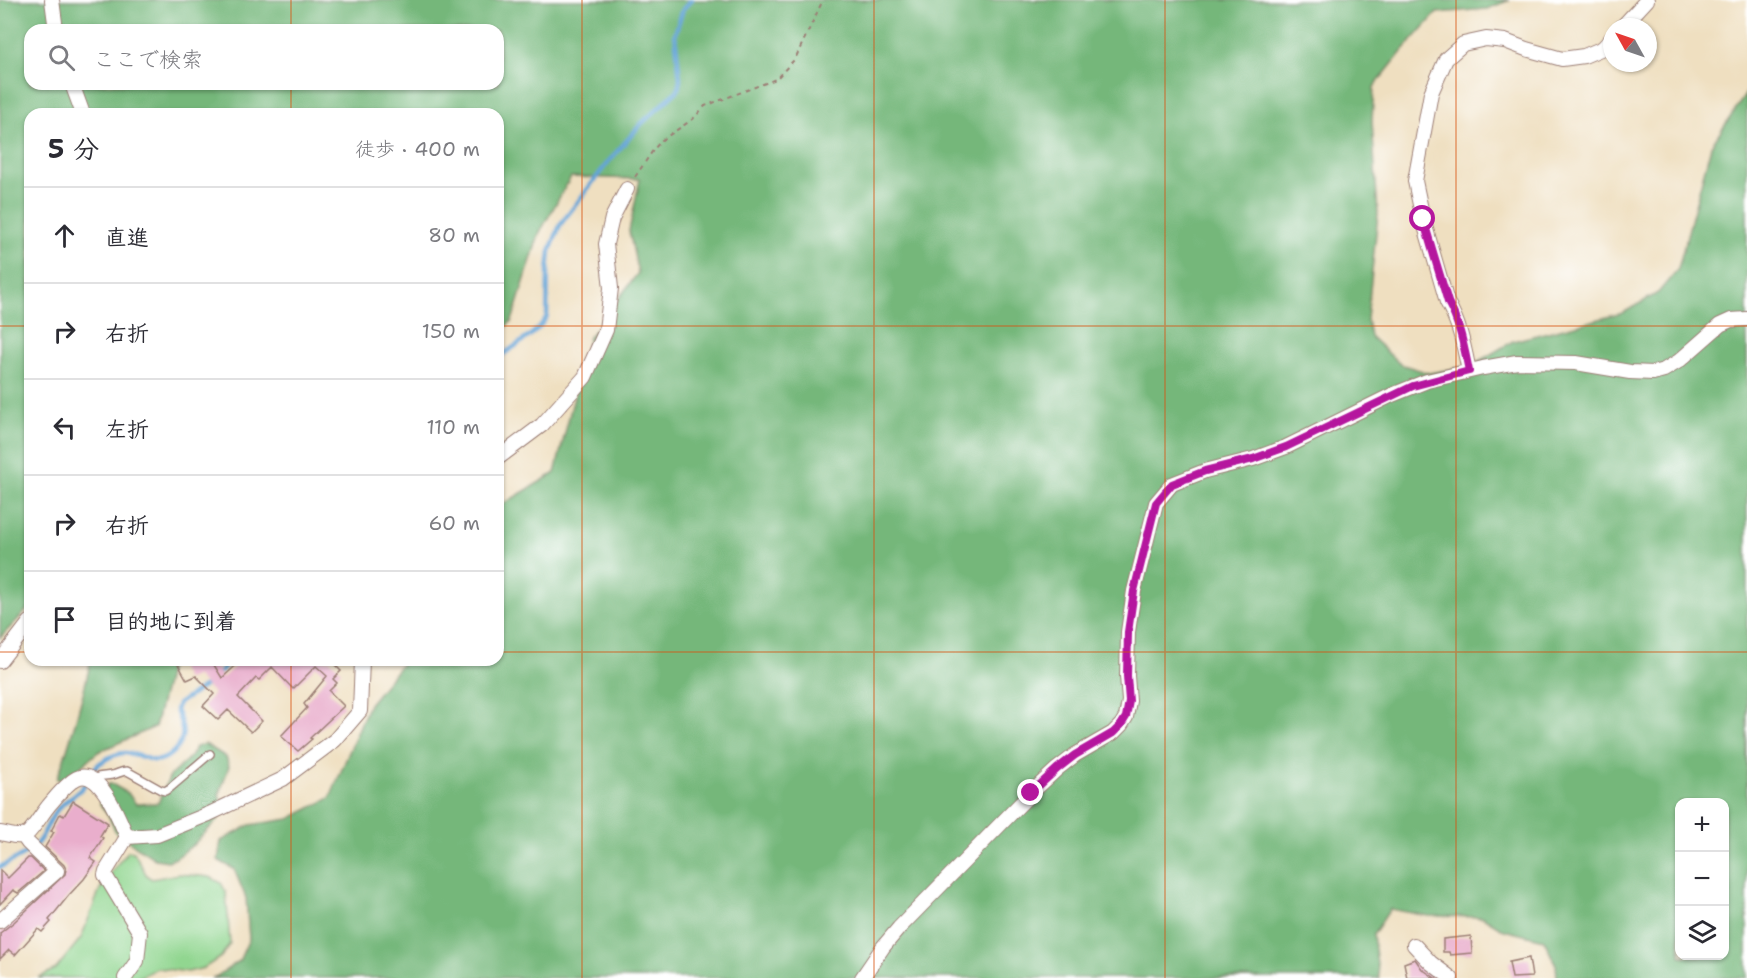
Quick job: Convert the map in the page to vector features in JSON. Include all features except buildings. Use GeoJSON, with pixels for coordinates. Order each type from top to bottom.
{"type":"FeatureCollection","features":[{"type":"Feature","properties":{"kind":"street"},"geometry":{"type":"LineString","coordinates":[[52,0],[55,24]]}},
{"type":"Feature","properties":{"kind":"street"},"geometry":{"type":"LineString","coordinates":[[1630,18],[1647,0]]}},
{"type":"Feature","properties":{"kind":"street"},"geometry":{"type":"LineString","coordinates":[[1469,371],[1461,331],[1445,293],[1423,219],[1415,182],[1431,93],[1446,59],[1463,44],[1486,39],[1505,41],[1562,59],[1584,56],[1603,48]]}},
{"type":"Feature","properties":{"kind":"street"},"geometry":{"type":"LineString","coordinates":[[74,90],[81,108]]}},
{"type":"Feature","properties":{"kind":"street"},"geometry":{"type":"LineString","coordinates":[[504,454],[542,425],[585,377],[606,330],[611,288],[606,244],[612,218],[627,189]]}},
{"type":"Feature","properties":{"kind":"street"},"geometry":{"type":"LineString","coordinates":[[862,978],[883,946],[899,928],[1031,793],[1075,755],[1113,733],[1121,725],[1126,717],[1129,701],[1128,632],[1134,591],[1156,503],[1172,484],[1205,471],[1253,459],[1286,447],[1413,386],[1469,371],[1517,362],[1575,363],[1630,372],[1653,373],[1665,370],[1679,361],[1720,325],[1731,320],[1747,319]]}},
{"type":"Feature","properties":{"kind":"street"},"geometry":{"type":"LineString","coordinates":[[0,661],[24,630]]}},
{"type":"Feature","properties":{"kind":"street"},"geometry":{"type":"LineString","coordinates":[[127,837],[157,835],[284,779],[335,740],[360,711],[362,666]]}},
{"type":"Feature","properties":{"kind":"street"},"geometry":{"type":"LineString","coordinates":[[29,843],[27,834],[50,804],[76,778],[88,779],[104,791],[127,837]]}},
{"type":"Feature","properties":{"kind":"street"},"geometry":{"type":"LineString","coordinates":[[0,833],[19,837],[29,843],[57,871],[0,921]]}},
{"type":"Feature","properties":{"kind":"street"},"geometry":{"type":"LineString","coordinates":[[125,978],[137,961],[140,933],[105,875],[105,871],[127,837]]}},
{"type":"Feature","properties":{"kind":"street"},"geometry":{"type":"LineString","coordinates":[[1414,945],[1431,963],[1451,978]]}},
{"type":"Feature","properties":{"kind":"lane"},"geometry":{"type":"LineString","coordinates":[[88,779],[128,771],[165,791],[210,754]]}},
{"type":"Feature","properties":{"kind":"path"},"geometry":{"type":"LineString","coordinates":[[627,189],[654,148],[693,119],[705,106],[776,79],[795,59],[823,0]]}},
{"type":"Feature","properties":{"kind":"green space"},"geometry":{"type":"Polygon","coordinates":[[[0,0],[1510,0],[1487,9],[1437,13],[1374,87],[1372,121],[1378,214],[1367,319],[1370,336],[1400,364],[1429,373],[1471,366],[1513,341],[1623,313],[1658,293],[1678,269],[1711,146],[1747,92],[1747,978],[1557,978],[1556,965],[1544,940],[1504,930],[1483,917],[1428,916],[1390,909],[1373,935],[1379,978],[212,978],[239,961],[249,939],[246,898],[234,869],[218,860],[221,841],[250,825],[289,819],[330,798],[369,704],[400,666],[504,666],[504,503],[555,473],[589,337],[638,273],[629,231],[640,179],[571,177],[539,234],[512,321],[504,328],[504,108],[24,108],[24,613],[0,638],[0,0]]]}},
{"type":"Feature","properties":{"kind":"green space"},"geometry":{"type":"Polygon","coordinates":[[[90,666],[171,666],[155,727],[98,752],[64,781],[57,779],[90,666]]]}},
{"type":"Feature","properties":{"kind":"green space"},"geometry":{"type":"Polygon","coordinates":[[[205,744],[226,757],[229,766],[219,795],[221,803],[218,820],[194,844],[176,858],[168,861],[155,859],[116,833],[100,804],[99,795],[110,783],[128,793],[136,804],[158,803],[170,776],[190,757],[196,747],[205,744]]]}},
{"type":"Feature","properties":{"kind":"green space"},"geometry":{"type":"Polygon","coordinates":[[[128,851],[134,852],[147,876],[152,879],[179,874],[210,877],[221,883],[226,892],[230,943],[221,957],[204,968],[188,972],[157,968],[138,978],[38,978],[56,969],[81,938],[100,889],[128,851]]]}},
{"type":"Feature","properties":{"kind":"waterway"},"geometry":{"type":"LineString","coordinates":[[504,354],[532,334],[547,316],[550,251],[560,225],[609,161],[641,124],[678,90],[680,79],[675,34],[683,9],[691,0]]}},
{"type":"Feature","properties":{"kind":"waterway"},"geometry":{"type":"LineString","coordinates":[[215,677],[226,666]]}},
{"type":"Feature","properties":{"kind":"waterway"},"geometry":{"type":"LineString","coordinates":[[0,867],[34,846],[57,810],[81,789],[100,763],[122,753],[157,760],[171,754],[182,737],[182,727],[176,710],[178,704],[209,683]]}},
{"type":"Feature","properties":{"kind":"route"},"geometry":{"type":"LineString","coordinates":[[1031,793],[1075,755],[1113,733],[1126,717],[1129,701],[1128,632],[1134,591],[1156,503],[1172,484],[1205,471],[1253,459],[1286,447],[1413,386],[1469,371],[1461,331],[1448,302],[1423,219]]}}]}
